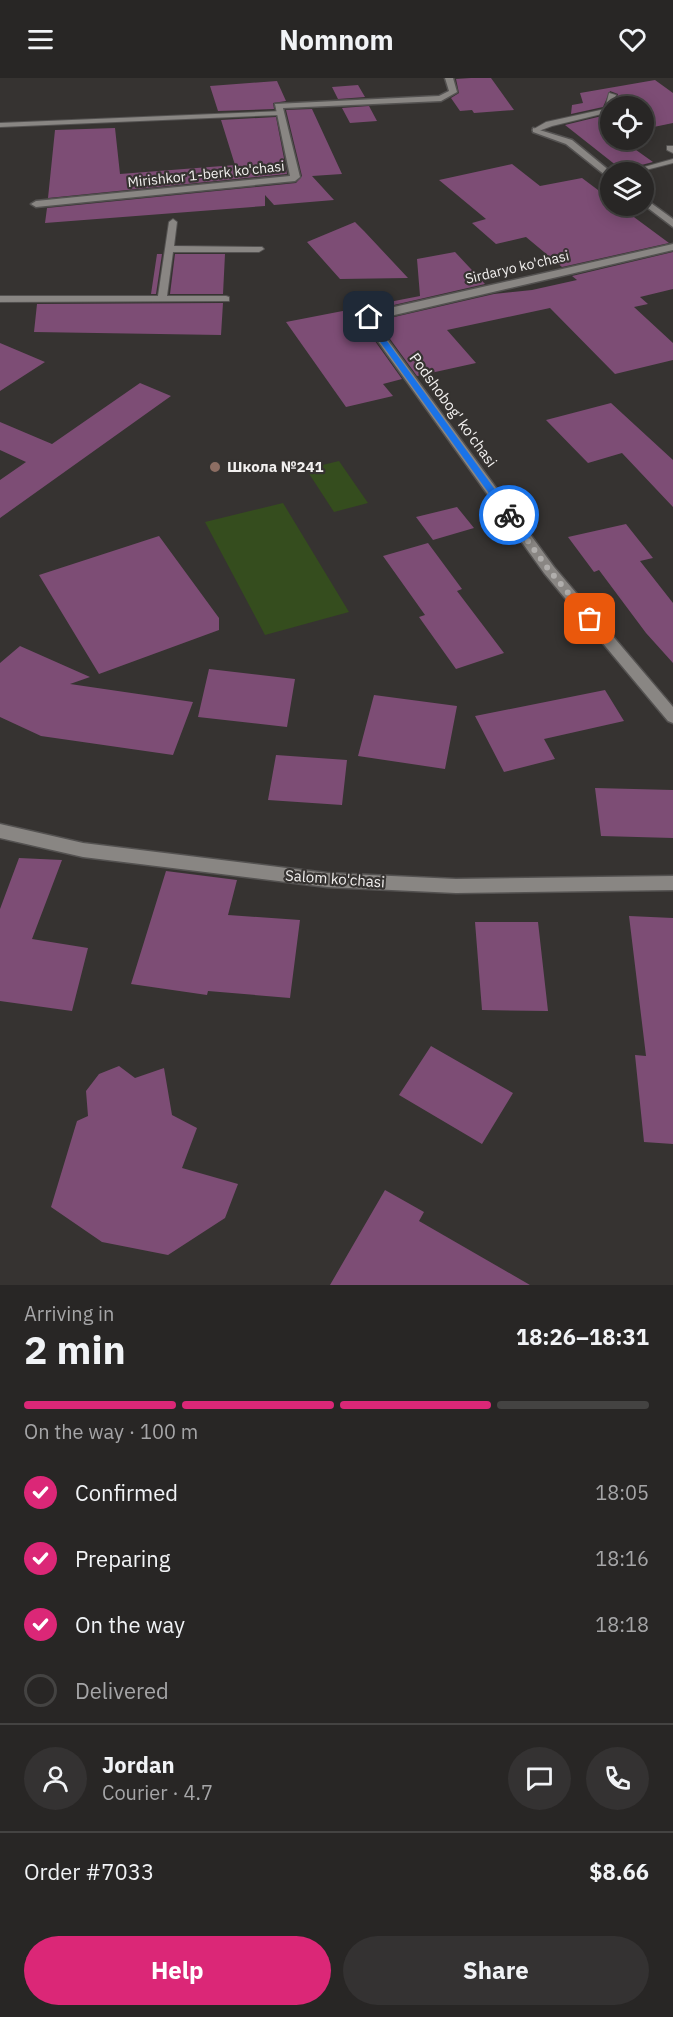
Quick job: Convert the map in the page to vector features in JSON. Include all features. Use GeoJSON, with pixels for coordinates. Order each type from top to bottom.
{"type":"FeatureCollection","features":[{"type":"Feature","properties":{"kind":"street"},"geometry":{"type":"LineString","coordinates":[[280,113],[278,106],[282,104],[441,98],[453,92],[449,78]]}},
{"type":"Feature","properties":{"kind":"street","name":"Mirishkor 1-berk ko'chasi"},"geometry":{"type":"LineString","coordinates":[[36,204],[292,179],[295,177],[280,113]]}},
{"type":"Feature","properties":{"kind":"street"},"geometry":{"type":"LineString","coordinates":[[536,130],[569,142],[600,168]]}},
{"type":"Feature","properties":{"kind":"street"},"geometry":{"type":"LineString","coordinates":[[654,209],[673,224]]}},
{"type":"Feature","properties":{"kind":"street","name":"Sirdaryo ko'chasi"},"geometry":{"type":"LineString","coordinates":[[369,317],[673,247]]}},
{"type":"Feature","properties":{"kind":"street","name":"Podshobog' ko'chasi"},"geometry":{"type":"LineString","coordinates":[[369,317],[367,319],[549,570],[673,717]]}},
{"type":"Feature","properties":{"kind":"street","name":"Salom ko'chasi"},"geometry":{"type":"LineString","coordinates":[[0,831],[83,850],[327,880],[456,886],[673,883]]}},
{"type":"Feature","properties":{"kind":"lane"},"geometry":{"type":"LineString","coordinates":[[536,130],[549,124],[609,110],[612,95]]}},
{"type":"Feature","properties":{"kind":"lane"},"geometry":{"type":"LineString","coordinates":[[0,125],[280,113]]}},
{"type":"Feature","properties":{"kind":"lane"},"geometry":{"type":"LineString","coordinates":[[654,166],[673,161]]}},
{"type":"Feature","properties":{"kind":"lane"},"geometry":{"type":"LineString","coordinates":[[162,299],[171,249],[173,222]]}},
{"type":"Feature","properties":{"kind":"lane"},"geometry":{"type":"LineString","coordinates":[[171,249],[259,249]]}},
{"type":"Feature","properties":{"kind":"lane"},"geometry":{"type":"LineString","coordinates":[[0,298],[226,299]]}},
{"type":"Feature","properties":{"kind":"green space"},"geometry":{"type":"Polygon","coordinates":[[[339,461],[368,503],[334,512],[306,469],[339,461]]]}},
{"type":"Feature","properties":{"kind":"green space"},"geometry":{"type":"Polygon","coordinates":[[[283,503],[349,612],[265,635],[205,522],[283,503]]]}},
{"type":"Feature","properties":{"kind":"building"},"geometry":{"type":"Polygon","coordinates":[[[491,78],[514,110],[474,113],[472,110],[460,111],[451,98],[459,93],[456,79],[491,78]]]}},
{"type":"Feature","properties":{"kind":"building"},"geometry":{"type":"Polygon","coordinates":[[[655,80],[673,93],[673,123],[654,127],[654,96],[617,96],[618,94],[610,91],[608,96],[600,96],[600,108],[571,114],[572,105],[583,103],[580,93],[655,80]]]}},
{"type":"Feature","properties":{"kind":"building"},"geometry":{"type":"Polygon","coordinates":[[[277,81],[286,101],[273,103],[274,109],[218,111],[210,86],[277,81]]]}},
{"type":"Feature","properties":{"kind":"building"},"geometry":{"type":"Polygon","coordinates":[[[358,85],[365,97],[338,99],[332,87],[358,85]]]}},
{"type":"Feature","properties":{"kind":"building"},"geometry":{"type":"Polygon","coordinates":[[[369,106],[377,121],[350,123],[342,108],[369,106]]]}},
{"type":"Feature","properties":{"kind":"building"},"geometry":{"type":"Polygon","coordinates":[[[312,109],[342,174],[312,176],[334,200],[274,205],[265,195],[265,206],[45,223],[47,208],[296,183],[302,176],[286,110],[312,109]]]}},
{"type":"Feature","properties":{"kind":"building"},"geometry":{"type":"Polygon","coordinates":[[[600,116],[600,150],[636,150],[653,162],[612,162],[565,125],[600,116]]]}},
{"type":"Feature","properties":{"kind":"building"},"geometry":{"type":"Polygon","coordinates":[[[276,117],[287,174],[48,198],[55,130],[115,128],[120,174],[235,165],[221,120],[276,117]]]}},
{"type":"Feature","properties":{"kind":"building"},"geometry":{"type":"Polygon","coordinates":[[[512,164],[540,186],[582,178],[600,192],[600,216],[633,216],[669,243],[562,267],[526,237],[496,244],[472,223],[486,219],[439,180],[512,164]]]}},
{"type":"Feature","properties":{"kind":"building"},"geometry":{"type":"Polygon","coordinates":[[[355,222],[408,278],[340,279],[307,242],[355,222]]]}},
{"type":"Feature","properties":{"kind":"building"},"geometry":{"type":"Polygon","coordinates":[[[455,252],[485,284],[372,310],[361,317],[360,320],[402,379],[383,384],[393,396],[346,407],[286,322],[420,296],[417,259],[455,252]]]}},
{"type":"Feature","properties":{"kind":"building"},"geometry":{"type":"Polygon","coordinates":[[[673,252],[673,289],[640,297],[648,304],[634,307],[673,343],[673,360],[615,374],[550,308],[447,330],[476,363],[417,376],[377,321],[494,294],[532,290],[577,280],[572,276],[673,252]]]}},
{"type":"Feature","properties":{"kind":"building"},"geometry":{"type":"Polygon","coordinates":[[[157,254],[162,254],[156,294],[151,294],[157,254]]]}},
{"type":"Feature","properties":{"kind":"building"},"geometry":{"type":"Polygon","coordinates":[[[175,254],[225,254],[223,294],[170,294],[175,254]]]}},
{"type":"Feature","properties":{"kind":"building"},"geometry":{"type":"Polygon","coordinates":[[[223,303],[221,335],[34,332],[37,304],[223,303]]]}},
{"type":"Feature","properties":{"kind":"building"},"geometry":{"type":"Polygon","coordinates":[[[0,343],[45,362],[0,391],[0,343]]]}},
{"type":"Feature","properties":{"kind":"building"},"geometry":{"type":"Polygon","coordinates":[[[140,383],[171,396],[0,518],[0,480],[26,462],[0,450],[0,422],[52,444],[140,383]]]}},
{"type":"Feature","properties":{"kind":"building"},"geometry":{"type":"Polygon","coordinates":[[[611,403],[673,460],[673,507],[622,453],[588,463],[546,420],[611,403]]]}},
{"type":"Feature","properties":{"kind":"building"},"geometry":{"type":"Polygon","coordinates":[[[457,507],[474,528],[433,540],[416,517],[457,507]]]}},
{"type":"Feature","properties":{"kind":"building"},"geometry":{"type":"Polygon","coordinates":[[[626,524],[653,558],[640,561],[673,603],[673,663],[646,633],[599,570],[594,572],[568,537],[626,524]]]}},
{"type":"Feature","properties":{"kind":"building"},"geometry":{"type":"Polygon","coordinates":[[[159,536],[219,618],[219,630],[99,674],[39,575],[159,536]]]}},
{"type":"Feature","properties":{"kind":"building"},"geometry":{"type":"Polygon","coordinates":[[[428,543],[462,589],[457,591],[504,653],[456,669],[419,617],[425,615],[383,556],[428,543]]]}},
{"type":"Feature","properties":{"kind":"building"},"geometry":{"type":"Polygon","coordinates":[[[20,646],[90,677],[70,684],[193,702],[173,755],[41,736],[0,717],[0,663],[20,646]]]}},
{"type":"Feature","properties":{"kind":"building"},"geometry":{"type":"Polygon","coordinates":[[[209,669],[295,679],[287,727],[198,717],[209,669]]]}},
{"type":"Feature","properties":{"kind":"building"},"geometry":{"type":"Polygon","coordinates":[[[605,690],[624,721],[544,739],[555,759],[504,772],[475,716],[605,690]]]}},
{"type":"Feature","properties":{"kind":"building"},"geometry":{"type":"Polygon","coordinates":[[[374,695],[457,706],[445,769],[358,756],[374,695]]]}},
{"type":"Feature","properties":{"kind":"building"},"geometry":{"type":"Polygon","coordinates":[[[276,755],[347,760],[342,805],[268,800],[276,755]]]}},
{"type":"Feature","properties":{"kind":"building"},"geometry":{"type":"Polygon","coordinates":[[[595,788],[673,790],[673,838],[601,836],[595,788]]]}},
{"type":"Feature","properties":{"kind":"building"},"geometry":{"type":"Polygon","coordinates":[[[19,858],[62,860],[32,939],[88,948],[72,1011],[0,1001],[0,909],[19,858]]]}},
{"type":"Feature","properties":{"kind":"building"},"geometry":{"type":"Polygon","coordinates":[[[166,871],[237,880],[228,915],[300,920],[290,998],[208,991],[207,995],[131,984],[166,871]]]}},
{"type":"Feature","properties":{"kind":"building"},"geometry":{"type":"Polygon","coordinates":[[[629,916],[673,918],[673,1144],[644,1142],[635,1055],[646,1056],[629,916]]]}},
{"type":"Feature","properties":{"kind":"building"},"geometry":{"type":"Polygon","coordinates":[[[475,922],[538,922],[548,1011],[482,1010],[475,922]]]}},
{"type":"Feature","properties":{"kind":"building"},"geometry":{"type":"Polygon","coordinates":[[[431,1046],[513,1093],[482,1144],[399,1095],[431,1046]]]}},
{"type":"Feature","properties":{"kind":"building"},"geometry":{"type":"Polygon","coordinates":[[[119,1066],[135,1078],[164,1068],[172,1115],[197,1128],[182,1168],[238,1184],[225,1218],[168,1255],[102,1242],[51,1207],[77,1121],[88,1116],[86,1091],[99,1074],[119,1066]]]}},
{"type":"Feature","properties":{"kind":"building"},"geometry":{"type":"Polygon","coordinates":[[[385,1190],[424,1212],[419,1221],[530,1285],[330,1285],[385,1190]]]}},
{"type":"Feature","properties":{"kind":"way so far"},"geometry":{"type":"LineString","coordinates":[[509,515],[549,570],[590,619]]}},
{"type":"Feature","properties":{"kind":"place","name":"Школа №241"},"geometry":{"type":"Point","coordinates":[215,467]}},
{"type":"Feature","properties":{"kind":"route"},"geometry":{"type":"LineString","coordinates":[[369,317],[367,319],[509,515]]}}]}
